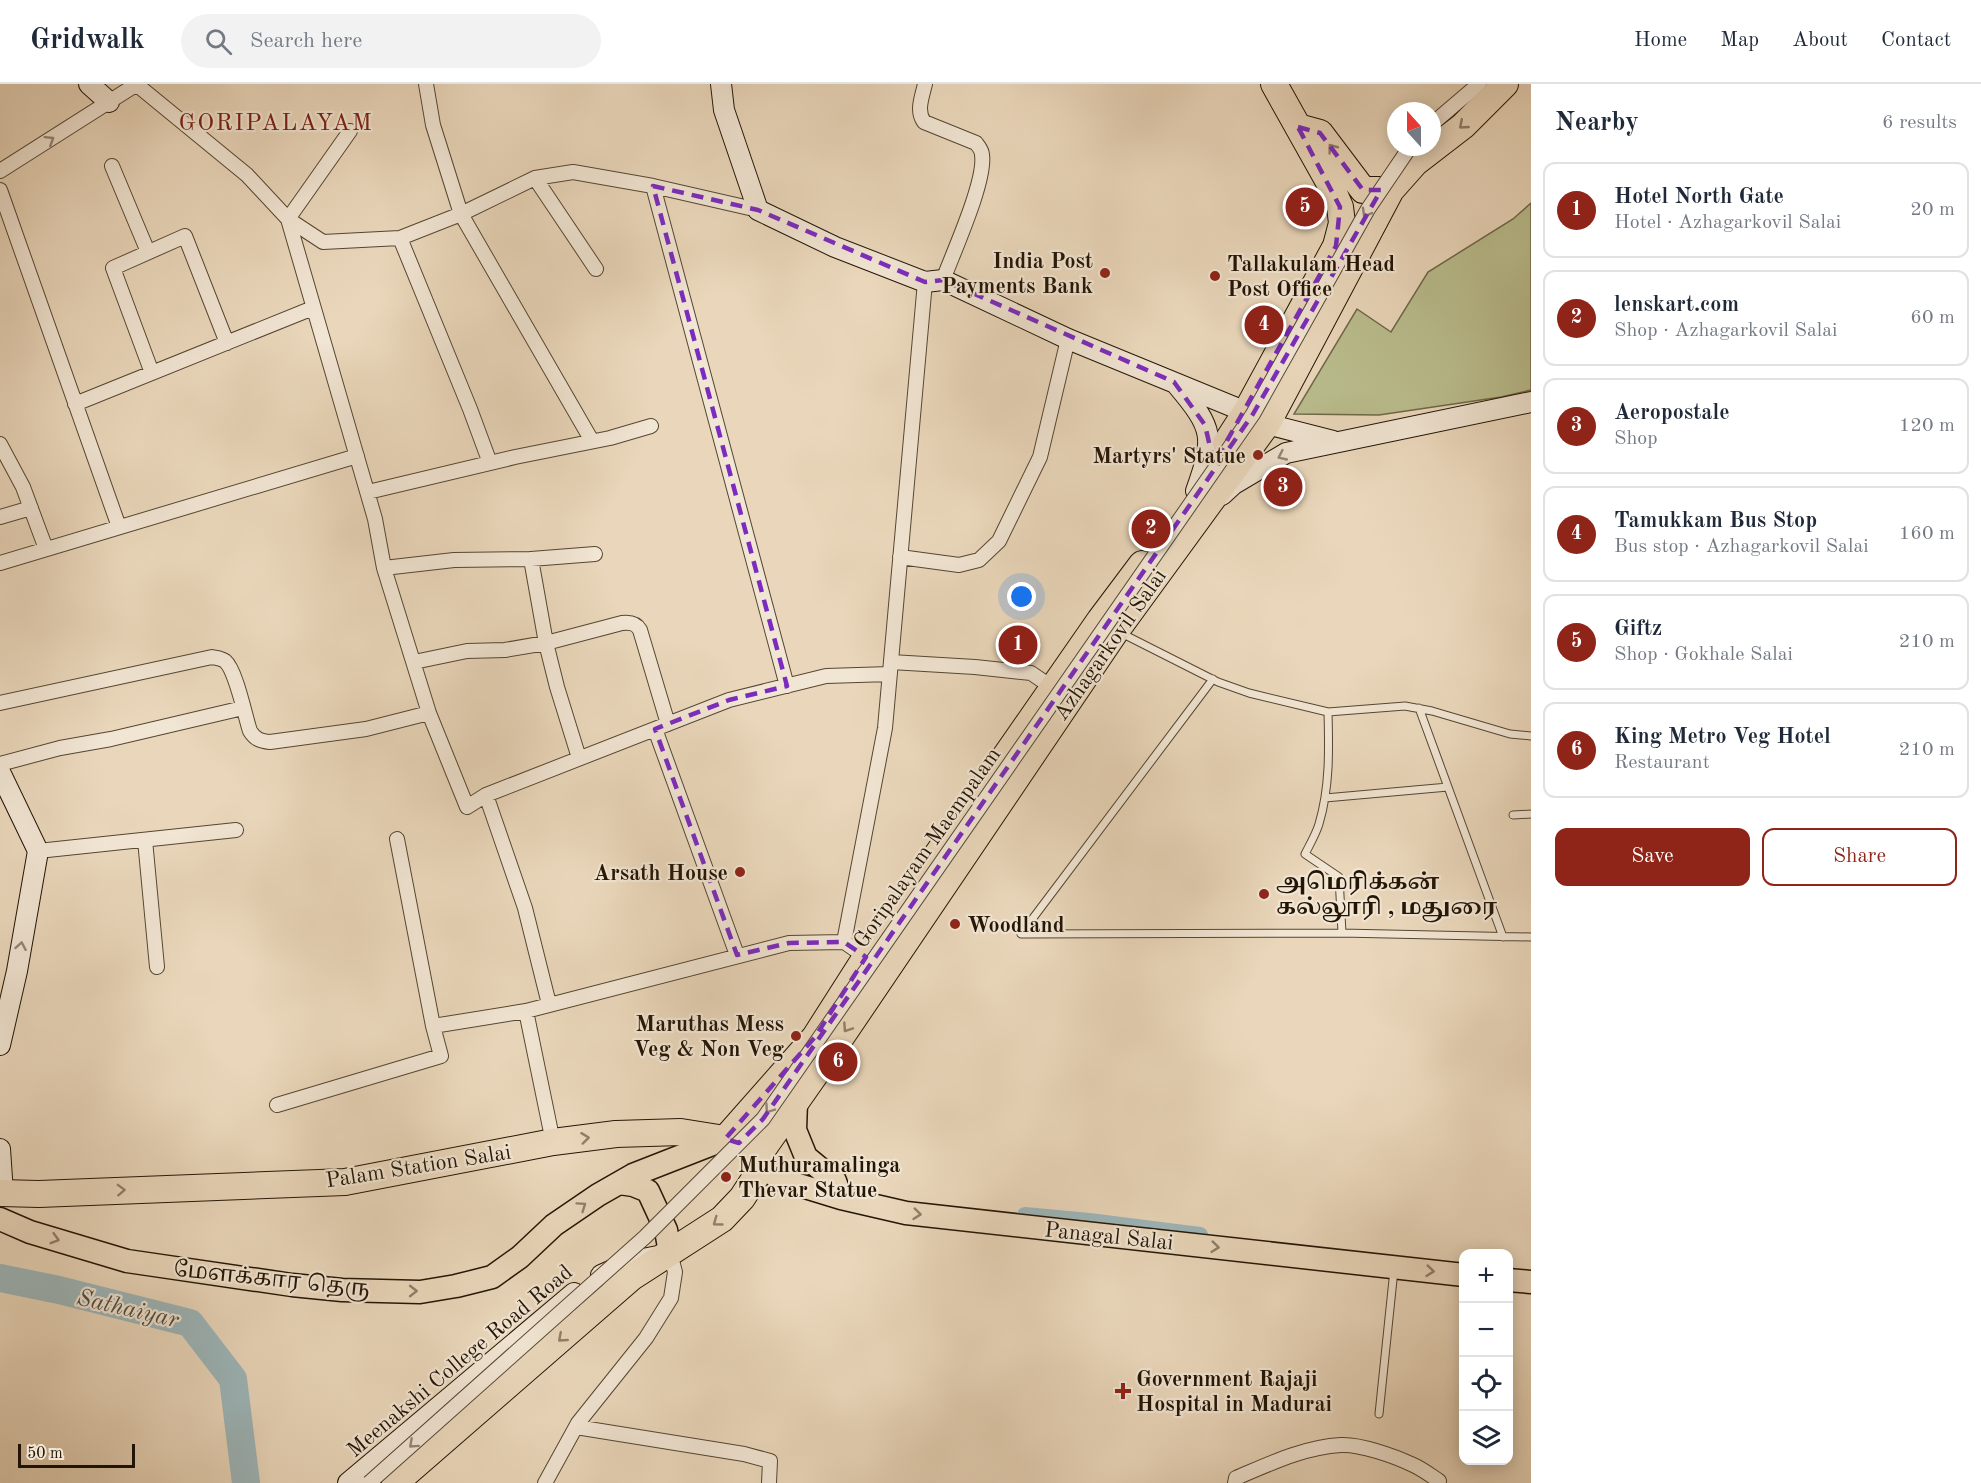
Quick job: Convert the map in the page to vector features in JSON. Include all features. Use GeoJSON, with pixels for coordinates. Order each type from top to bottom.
{"type":"FeatureCollection","features":[{"type":"Feature","properties":{"kind":"highway"},"geometry":{"type":"LineString","coordinates":[[1274,84],[1298,127],[1320,133],[1363,190],[1391,190]]}},
{"type":"Feature","properties":{"kind":"highway","name":"Azhagarkovil Salai"},"geometry":{"type":"LineString","coordinates":[[395,1483],[632,1277],[722,1219],[742,1198],[760,1161],[796,1102],[1116,631],[1256,418],[1391,190],[1415,163],[1463,126],[1505,84]]}},
{"type":"Feature","properties":{"kind":"highway","name":"Azhagarkovil Salai"},"geometry":{"type":"LineString","coordinates":[[1256,418],[1336,246],[1342,223],[1340,207],[1298,127]]}},
{"type":"Feature","properties":{"kind":"highway","name":"Azhagarkovil Salai"},"geometry":{"type":"LineString","coordinates":[[725,1140],[815,1037],[866,957],[1100,620],[1199,502]]}},
{"type":"Feature","properties":{"kind":"highway","name":"Palam Station Salai"},"geometry":{"type":"LineString","coordinates":[[2,1193],[39,1194],[345,1182],[553,1142],[616,1134],[681,1132],[725,1140],[747,1145],[760,1161]]}},
{"type":"Feature","properties":{"kind":"main road"},"geometry":{"type":"LineString","coordinates":[[796,1102],[795,1130],[806,1157],[835,1181],[841,1198]]}},
{"type":"Feature","properties":{"kind":"main road","name":"மேளக்கார தெரு"},"geometry":{"type":"LineString","coordinates":[[0,1219],[30,1232],[127,1261],[292,1285],[342,1290],[420,1292],[492,1277],[520,1257],[554,1225],[598,1195],[633,1175],[725,1140]]}},
{"type":"Feature","properties":{"kind":"main road","name":"Panagal Salai"},"geometry":{"type":"LineString","coordinates":[[760,1161],[779,1179],[841,1198],[906,1213],[1459,1274]]}},
{"type":"Feature","properties":{"kind":"main road"},"geometry":{"type":"LineString","coordinates":[[619,1183],[648,1191],[666,1230],[670,1253]]}},
{"type":"Feature","properties":{"kind":"main road"},"geometry":{"type":"LineString","coordinates":[[1513,1280],[1531,1282]]}},
{"type":"Feature","properties":{"kind":"street"},"geometry":{"type":"LineString","coordinates":[[89,84],[109,102]]}},
{"type":"Feature","properties":{"kind":"street"},"geometry":{"type":"LineString","coordinates":[[0,171],[136,84],[247,175],[288,219],[324,242],[400,238],[461,214],[534,178],[573,172],[653,186],[758,210],[834,247],[934,281],[1256,418],[1338,442]]}},
{"type":"Feature","properties":{"kind":"street"},"geometry":{"type":"LineString","coordinates":[[426,84],[433,125],[461,214],[592,441]]}},
{"type":"Feature","properties":{"kind":"street"},"geometry":{"type":"LineString","coordinates":[[721,84],[724,110],[758,210]]}},
{"type":"Feature","properties":{"kind":"street"},"geometry":{"type":"LineString","coordinates":[[844,942],[885,728],[900,557],[934,281],[978,185],[982,154],[976,143],[924,122],[920,108],[925,84]]}},
{"type":"Feature","properties":{"kind":"street"},"geometry":{"type":"LineString","coordinates":[[1441,116],[1479,84]]}},
{"type":"Feature","properties":{"kind":"street"},"geometry":{"type":"LineString","coordinates":[[288,219],[350,131]]}},
{"type":"Feature","properties":{"kind":"street","name":"Goripalayam Maempalam"},"geometry":{"type":"LineString","coordinates":[[369,1483],[645,1237],[763,1119],[1253,414],[1368,209],[1404,156]]}},
{"type":"Feature","properties":{"kind":"street"},"geometry":{"type":"LineString","coordinates":[[112,166],[148,252]]}},
{"type":"Feature","properties":{"kind":"street"},"geometry":{"type":"LineString","coordinates":[[534,178],[596,269]]}},
{"type":"Feature","properties":{"kind":"street"},"geometry":{"type":"LineString","coordinates":[[653,186],[787,686]]}},
{"type":"Feature","properties":{"kind":"street"},"geometry":{"type":"LineString","coordinates":[[0,190],[119,527]]}},
{"type":"Feature","properties":{"kind":"street"},"geometry":{"type":"LineString","coordinates":[[288,219],[368,492],[384,568],[429,713],[467,807],[486,795],[729,700],[826,676],[890,668],[975,667],[1031,673],[1053,688]]}},
{"type":"Feature","properties":{"kind":"street"},"geometry":{"type":"LineString","coordinates":[[152,373],[113,268],[185,236],[227,343]]}},
{"type":"Feature","properties":{"kind":"street"},"geometry":{"type":"LineString","coordinates":[[400,238],[490,463]]}},
{"type":"Feature","properties":{"kind":"street"},"geometry":{"type":"LineString","coordinates":[[75,404],[313,308]]}},
{"type":"Feature","properties":{"kind":"street"},"geometry":{"type":"LineString","coordinates":[[900,557],[959,565],[979,560],[999,541],[1040,457],[1068,339]]}},
{"type":"Feature","properties":{"kind":"street"},"geometry":{"type":"LineString","coordinates":[[1174,382],[1197,410],[1205,425],[1209,443],[1199,502]]}},
{"type":"Feature","properties":{"kind":"street"},"geometry":{"type":"LineString","coordinates":[[1199,502],[1286,453],[1531,402]]}},
{"type":"Feature","properties":{"kind":"street"},"geometry":{"type":"LineString","coordinates":[[368,492],[651,426]]}},
{"type":"Feature","properties":{"kind":"street"},"geometry":{"type":"LineString","coordinates":[[0,444],[23,487],[46,549]]}},
{"type":"Feature","properties":{"kind":"street"},"geometry":{"type":"LineString","coordinates":[[0,562],[357,456]]}},
{"type":"Feature","properties":{"kind":"street"},"geometry":{"type":"LineString","coordinates":[[0,517],[31,508]]}},
{"type":"Feature","properties":{"kind":"street"},"geometry":{"type":"LineString","coordinates":[[384,568],[454,560],[531,560],[596,554]]}},
{"type":"Feature","properties":{"kind":"street"},"geometry":{"type":"LineString","coordinates":[[531,560],[546,643],[579,759]]}},
{"type":"Feature","properties":{"kind":"street"},"geometry":{"type":"LineString","coordinates":[[414,662],[467,651],[505,650],[546,643],[622,623],[631,622],[637,625],[645,642],[662,726],[737,956]]}},
{"type":"Feature","properties":{"kind":"street"},"geometry":{"type":"LineString","coordinates":[[0,703],[212,657],[223,659],[228,664],[233,673],[249,731],[254,738],[261,741],[270,742],[366,729],[429,713]]}},
{"type":"Feature","properties":{"kind":"street"},"geometry":{"type":"LineString","coordinates":[[0,764],[60,748],[111,739],[243,708]]}},
{"type":"Feature","properties":{"kind":"street"},"geometry":{"type":"LineString","coordinates":[[0,772],[38,851],[17,971],[0,1045]]}},
{"type":"Feature","properties":{"kind":"street"},"geometry":{"type":"LineString","coordinates":[[486,795],[525,908],[549,1004]]}},
{"type":"Feature","properties":{"kind":"street"},"geometry":{"type":"LineString","coordinates":[[38,851],[236,830]]}},
{"type":"Feature","properties":{"kind":"street"},"geometry":{"type":"LineString","coordinates":[[277,1105],[441,1056],[433,1026],[397,839]]}},
{"type":"Feature","properties":{"kind":"street"},"geometry":{"type":"LineString","coordinates":[[145,840],[157,967]]}},
{"type":"Feature","properties":{"kind":"street"},"geometry":{"type":"LineString","coordinates":[[433,1026],[526,1011],[789,943],[844,942],[866,957]]}},
{"type":"Feature","properties":{"kind":"street"},"geometry":{"type":"LineString","coordinates":[[526,1011],[553,1142]]}},
{"type":"Feature","properties":{"kind":"street"},"geometry":{"type":"LineString","coordinates":[[0,1149],[2,1193]]}},
{"type":"Feature","properties":{"kind":"street"},"geometry":{"type":"LineString","coordinates":[[545,1483],[576,1427],[646,1338],[671,1298],[675,1272],[670,1253]]}},
{"type":"Feature","properties":{"kind":"street","name":"Meenakshi College Road Road"},"geometry":{"type":"LineString","coordinates":[[348,1483],[572,1294],[605,1272],[632,1261],[670,1253]]}},
{"type":"Feature","properties":{"kind":"street"},"geometry":{"type":"LineString","coordinates":[[576,1427],[744,1454],[770,1461],[769,1483]]}},
{"type":"Feature","properties":{"kind":"street"},"geometry":{"type":"LineString","coordinates":[[1235,1483],[1236,1478],[1272,1463],[1316,1448],[1344,1444],[1413,1464],[1439,1481],[1438,1483]]}},
{"type":"Feature","properties":{"kind":"lane"},"geometry":{"type":"LineString","coordinates":[[1116,631],[1213,679],[1249,693],[1329,712],[1405,706],[1419,708],[1510,734],[1531,736]]}},
{"type":"Feature","properties":{"kind":"lane"},"geometry":{"type":"LineString","coordinates":[[1213,679],[1021,934],[1342,933],[1531,937]]}},
{"type":"Feature","properties":{"kind":"lane"},"geometry":{"type":"LineString","coordinates":[[1419,708],[1503,937]]}},
{"type":"Feature","properties":{"kind":"lane"},"geometry":{"type":"LineString","coordinates":[[1329,712],[1325,798],[1319,826],[1305,854],[1339,877],[1342,933]]}},
{"type":"Feature","properties":{"kind":"lane"},"geometry":{"type":"LineString","coordinates":[[1325,798],[1448,788]]}},
{"type":"Feature","properties":{"kind":"lane"},"geometry":{"type":"LineString","coordinates":[[1513,815],[1531,814]]}},
{"type":"Feature","properties":{"kind":"lane"},"geometry":{"type":"LineString","coordinates":[[1378,1414],[1394,1267]]}},
{"type":"Feature","properties":{"kind":"highlighted area"},"geometry":{"type":"Polygon","coordinates":[[[1298,127],[1320,133],[1363,190],[1381,190],[1253,414],[763,1119],[739,1143],[725,1139],[815,1037],[866,957],[844,942],[789,943],[737,955],[655,729],[729,700],[787,686],[653,186],[758,210],[925,282],[943,280],[1174,382],[1205,425],[1214,464],[1336,246],[1340,207],[1298,127]]]}},
{"type":"Feature","properties":{"kind":"green space"},"geometry":{"type":"Polygon","coordinates":[[[1531,203],[1531,390],[1501,397],[1379,415],[1294,414],[1357,309],[1391,332],[1428,272],[1513,219],[1531,203]]]}},
{"type":"Feature","properties":{"kind":"waterway"},"geometry":{"type":"LineString","coordinates":[[1025,1215],[1200,1235]]}},
{"type":"Feature","properties":{"kind":"waterway","name":"Sathaiyar"},"geometry":{"type":"LineString","coordinates":[[0,1278],[59,1290],[190,1323],[233,1379],[246,1483]]}},
{"type":"Feature","properties":{"kind":"place","name":"Giftz"},"geometry":{"type":"Point","coordinates":[1305,207]}},
{"type":"Feature","properties":{"kind":"place","name":"India Post Payments Bank"},"geometry":{"type":"Point","coordinates":[1105,273]}},
{"type":"Feature","properties":{"kind":"place","name":"Tallakulam Head Post Office"},"geometry":{"type":"Point","coordinates":[1215,276]}},
{"type":"Feature","properties":{"kind":"place","name":"Tamukkam Bus Stop"},"geometry":{"type":"Point","coordinates":[1264,325]}},
{"type":"Feature","properties":{"kind":"place","name":"Martyrs' Statue"},"geometry":{"type":"Point","coordinates":[1258,455]}},
{"type":"Feature","properties":{"kind":"place","name":"Aeropostale"},"geometry":{"type":"Point","coordinates":[1283,487]}},
{"type":"Feature","properties":{"kind":"place","name":"lenskart.com"},"geometry":{"type":"Point","coordinates":[1151,529]}},
{"type":"Feature","properties":{"kind":"place","name":"Hotel North Gate"},"geometry":{"type":"Point","coordinates":[1018,645]}},
{"type":"Feature","properties":{"kind":"place","name":"Arsath House"},"geometry":{"type":"Point","coordinates":[740,872]}},
{"type":"Feature","properties":{"kind":"place","name":"அமெரிக்கன் கல்லூரி , மதுரை"},"geometry":{"type":"Point","coordinates":[1264,894]}},
{"type":"Feature","properties":{"kind":"place","name":"Woodland"},"geometry":{"type":"Point","coordinates":[955,924]}},
{"type":"Feature","properties":{"kind":"place","name":"Maruthas Mess Veg & Non Veg"},"geometry":{"type":"Point","coordinates":[796,1036]}},
{"type":"Feature","properties":{"kind":"place","name":"King Metro Veg Hotel"},"geometry":{"type":"Point","coordinates":[838,1062]}},
{"type":"Feature","properties":{"kind":"place","name":"Muthuramalinga Thevar Statue"},"geometry":{"type":"Point","coordinates":[726,1177]}},
{"type":"Feature","properties":{"kind":"place","name":"Government Rajaji Hospital in Madurai"},"geometry":{"type":"Point","coordinates":[1123,1391]}},
{"type":"Feature","properties":{"kind":"district","name":"GORIPALAYAM"},"geometry":{"type":"Point","coordinates":[276,122]}}]}
